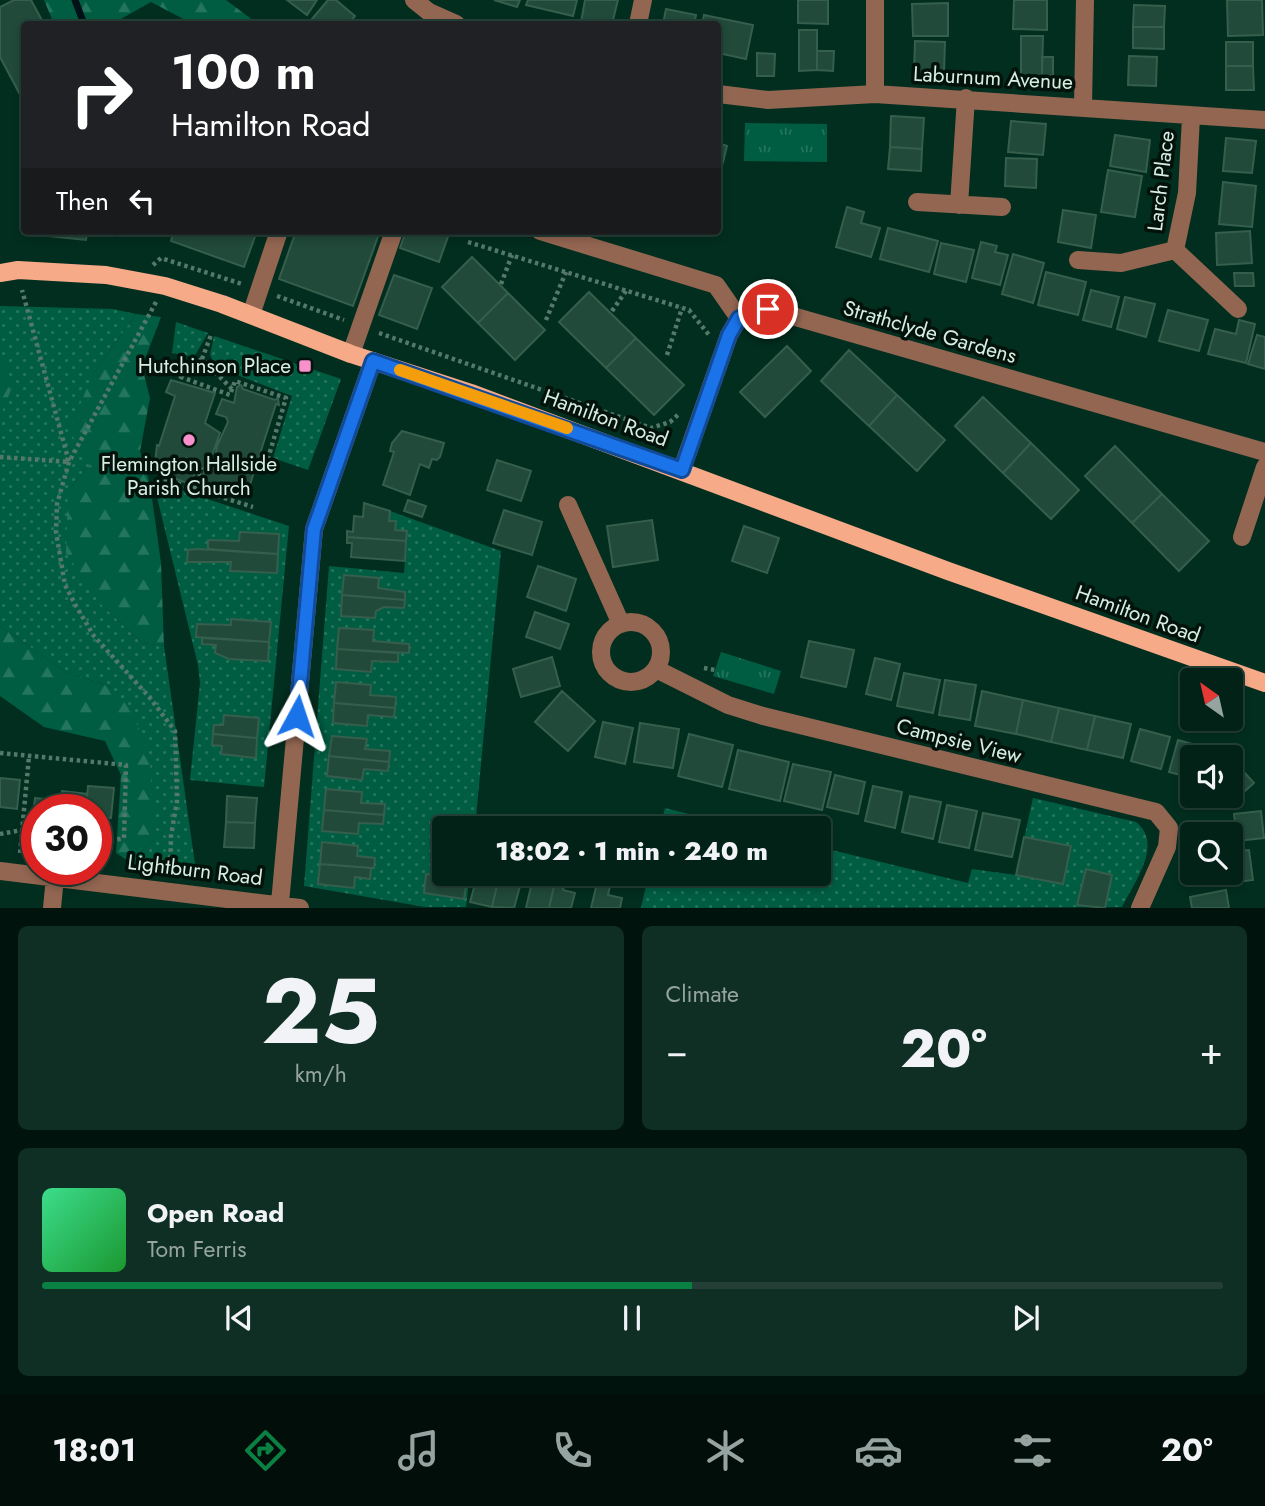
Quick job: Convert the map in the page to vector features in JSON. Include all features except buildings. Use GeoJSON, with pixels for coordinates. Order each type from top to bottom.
{"type":"FeatureCollection","features":[{"type":"Feature","properties":{"kind":"main road","name":"Hamilton Road"},"geometry":{"type":"LineString","coordinates":[[9,271],[106,275],[165,286],[251,314],[351,354],[682,470],[948,571],[1265,683]]}},
{"type":"Feature","properties":{"kind":"street"},"geometry":{"type":"LineString","coordinates":[[414,0],[429,12],[449,21]]}},
{"type":"Feature","properties":{"kind":"street"},"geometry":{"type":"LineString","coordinates":[[639,21],[643,0]]}},
{"type":"Feature","properties":{"kind":"street"},"geometry":{"type":"LineString","coordinates":[[875,0],[875,94]]}},
{"type":"Feature","properties":{"kind":"street"},"geometry":{"type":"LineString","coordinates":[[1083,106],[1085,0]]}},
{"type":"Feature","properties":{"kind":"street","name":"Laburnum Avenue"},"geometry":{"type":"LineString","coordinates":[[721,94],[768,100],[875,94],[966,98],[1191,117],[1265,120]]}},
{"type":"Feature","properties":{"kind":"street"},"geometry":{"type":"LineString","coordinates":[[959,205],[966,98]]}},
{"type":"Feature","properties":{"kind":"street","name":"Larch Place"},"geometry":{"type":"LineString","coordinates":[[1175,250],[1187,193],[1191,117]]}},
{"type":"Feature","properties":{"kind":"street"},"geometry":{"type":"LineString","coordinates":[[917,202],[1002,207]]}},
{"type":"Feature","properties":{"kind":"street"},"geometry":{"type":"LineString","coordinates":[[251,314],[278,235]]}},
{"type":"Feature","properties":{"kind":"street"},"geometry":{"type":"LineString","coordinates":[[351,354],[393,235]]}},
{"type":"Feature","properties":{"kind":"street"},"geometry":{"type":"LineString","coordinates":[[553,235],[716,285],[739,318],[729,335],[682,470]]}},
{"type":"Feature","properties":{"kind":"street"},"geometry":{"type":"LineString","coordinates":[[1078,260],[1122,263],[1175,250],[1238,309]]}},
{"type":"Feature","properties":{"kind":"street","name":"Strathclyde Gardens"},"geometry":{"type":"LineString","coordinates":[[739,318],[768,309],[1265,452]]}},
{"type":"Feature","properties":{"kind":"street"},"geometry":{"type":"LineString","coordinates":[[280,903],[314,529],[373,361]]}},
{"type":"Feature","properties":{"kind":"street"},"geometry":{"type":"LineString","coordinates":[[1242,537],[1265,467]]}},
{"type":"Feature","properties":{"kind":"street"},"geometry":{"type":"LineString","coordinates":[[568,505],[621,624]]}},
{"type":"Feature","properties":{"kind":"street"},"geometry":{"type":"LineString","coordinates":[[639,623],[655,634],[661,652],[656,669],[649,676],[631,682],[612,675],[605,667],[602,657],[606,638],[621,624],[639,623]]}},
{"type":"Feature","properties":{"kind":"street","name":"Campsie View"},"geometry":{"type":"LineString","coordinates":[[656,669],[728,705],[762,716],[1156,812],[1169,828],[1167,847],[1140,908]]}},
{"type":"Feature","properties":{"kind":"street","name":"Lightburn Road"},"geometry":{"type":"LineString","coordinates":[[0,871],[21,873]]}},
{"type":"Feature","properties":{"kind":"street","name":"Lightburn Road"},"geometry":{"type":"LineString","coordinates":[[112,883],[280,903],[300,908]]}},
{"type":"Feature","properties":{"kind":"street"},"geometry":{"type":"LineString","coordinates":[[52,908],[54,885]]}},
{"type":"Feature","properties":{"kind":"path"},"geometry":{"type":"LineString","coordinates":[[468,242],[689,310],[709,335],[705,348]]}},
{"type":"Feature","properties":{"kind":"path"},"geometry":{"type":"LineString","coordinates":[[501,284],[512,255]]}},
{"type":"Feature","properties":{"kind":"path"},"geometry":{"type":"LineString","coordinates":[[138,281],[161,258],[260,290],[652,428],[670,422],[684,410]]}},
{"type":"Feature","properties":{"kind":"path"},"geometry":{"type":"LineString","coordinates":[[9,271],[69,462]]}},
{"type":"Feature","properties":{"kind":"path"},"geometry":{"type":"LineString","coordinates":[[546,320],[566,272]]}},
{"type":"Feature","properties":{"kind":"path"},"geometry":{"type":"LineString","coordinates":[[165,286],[69,462],[57,504],[56,532],[65,585],[94,636],[150,698],[175,731],[177,801],[166,889]]}},
{"type":"Feature","properties":{"kind":"path"},"geometry":{"type":"LineString","coordinates":[[612,311],[626,291]]}},
{"type":"Feature","properties":{"kind":"path"},"geometry":{"type":"LineString","coordinates":[[667,355],[682,308]]}},
{"type":"Feature","properties":{"kind":"path"},"geometry":{"type":"LineString","coordinates":[[211,335],[202,359],[186,369],[181,377],[231,392]]}},
{"type":"Feature","properties":{"kind":"path"},"geometry":{"type":"LineString","coordinates":[[202,359],[231,392]]}},
{"type":"Feature","properties":{"kind":"path"},"geometry":{"type":"LineString","coordinates":[[228,401],[235,381],[286,398],[264,472]]}},
{"type":"Feature","properties":{"kind":"path"},"geometry":{"type":"LineString","coordinates":[[0,457],[69,462]]}},
{"type":"Feature","properties":{"kind":"path"},"geometry":{"type":"LineString","coordinates":[[194,489],[201,468]]}},
{"type":"Feature","properties":{"kind":"path"},"geometry":{"type":"LineString","coordinates":[[164,479],[253,508]]}},
{"type":"Feature","properties":{"kind":"path"},"geometry":{"type":"LineString","coordinates":[[0,753],[126,765],[124,838],[112,841]]}},
{"type":"Feature","properties":{"kind":"path"},"geometry":{"type":"LineString","coordinates":[[25,794],[29,756]]}},
{"type":"Feature","properties":{"kind":"path"},"geometry":{"type":"LineString","coordinates":[[0,834],[21,830]]}},
{"type":"Feature","properties":{"kind":"path"},"geometry":{"type":"LineString","coordinates":[[20,857],[21,844]]}},
{"type":"Feature","properties":{"kind":"green space"},"geometry":{"type":"Polygon","coordinates":[[[44,0],[226,0],[254,21],[187,21],[151,2],[117,21],[53,21],[44,0]]]}},
{"type":"Feature","properties":{"kind":"green space"},"geometry":{"type":"Polygon","coordinates":[[[745,123],[827,124],[827,162],[744,161],[745,123]]]}},
{"type":"Feature","properties":{"kind":"green space"},"geometry":{"type":"Polygon","coordinates":[[[0,306],[113,309],[136,314],[93,374],[91,463],[68,491],[102,605],[142,643],[164,646],[196,871],[138,870],[130,862],[154,840],[111,687],[66,672],[0,626],[0,306]]]}},
{"type":"Feature","properties":{"kind":"green space"},"geometry":{"type":"Polygon","coordinates":[[[136,314],[161,317],[142,367],[150,398],[140,451],[150,484],[161,563],[164,646],[142,643],[102,605],[66,553],[68,491],[91,463],[69,431],[93,374],[136,314]]]}},
{"type":"Feature","properties":{"kind":"green space"},"geometry":{"type":"Polygon","coordinates":[[[176,322],[208,333],[194,357],[172,353],[176,322]]]}},
{"type":"Feature","properties":{"kind":"green space"},"geometry":{"type":"Polygon","coordinates":[[[214,336],[341,379],[308,470],[273,458],[292,396],[216,367],[210,355],[214,336]]]}},
{"type":"Feature","properties":{"kind":"green space"},"geometry":{"type":"Polygon","coordinates":[[[0,363],[5,363],[13,385],[0,417],[0,363]]]}},
{"type":"Feature","properties":{"kind":"green space"},"geometry":{"type":"Polygon","coordinates":[[[153,481],[289,526],[264,787],[190,780],[200,683],[198,665],[153,481]]]}},
{"type":"Feature","properties":{"kind":"green space"},"geometry":{"type":"Polygon","coordinates":[[[390,511],[501,551],[476,816],[432,816],[432,886],[468,886],[466,907],[425,907],[304,886],[329,566],[404,573],[407,531],[395,530],[396,521],[389,521],[390,511]]]}},
{"type":"Feature","properties":{"kind":"green space"},"geometry":{"type":"Polygon","coordinates":[[[0,626],[66,672],[111,687],[132,711],[150,758],[154,840],[130,862],[116,853],[121,775],[105,741],[44,727],[0,696],[0,626]]]}},
{"type":"Feature","properties":{"kind":"green space"},"geometry":{"type":"Polygon","coordinates":[[[721,652],[781,671],[774,694],[713,676],[721,652]]]}},
{"type":"Feature","properties":{"kind":"green space"},"geometry":{"type":"Polygon","coordinates":[[[1033,798],[1136,822],[1144,831],[1147,852],[1144,863],[1122,907],[641,908],[646,886],[831,886],[831,850],[968,883],[972,869],[1016,875],[1033,798]]]}},
{"type":"Feature","properties":{"kind":"green space"},"geometry":{"type":"Polygon","coordinates":[[[665,808],[697,816],[663,816],[665,808]]]}},
{"type":"Feature","properties":{"kind":"waterway"},"geometry":{"type":"LineString","coordinates":[[75,0],[83,21]]}},
{"type":"Feature","properties":{"kind":"slow traffic"},"geometry":{"type":"LineString","coordinates":[[400,370],[567,428]]}},
{"type":"Feature","properties":{"kind":"place","name":"Hutchinson Place"},"geometry":{"type":"Point","coordinates":[305,366]}},
{"type":"Feature","properties":{"kind":"place","name":"Flemington Hallside Parish Church"},"geometry":{"type":"Point","coordinates":[189,440]}},
{"type":"Feature","properties":{"kind":"route"},"geometry":{"type":"LineString","coordinates":[[297,716],[314,529],[373,361],[471,393],[682,470],[729,335],[739,318],[768,309]]}}]}
